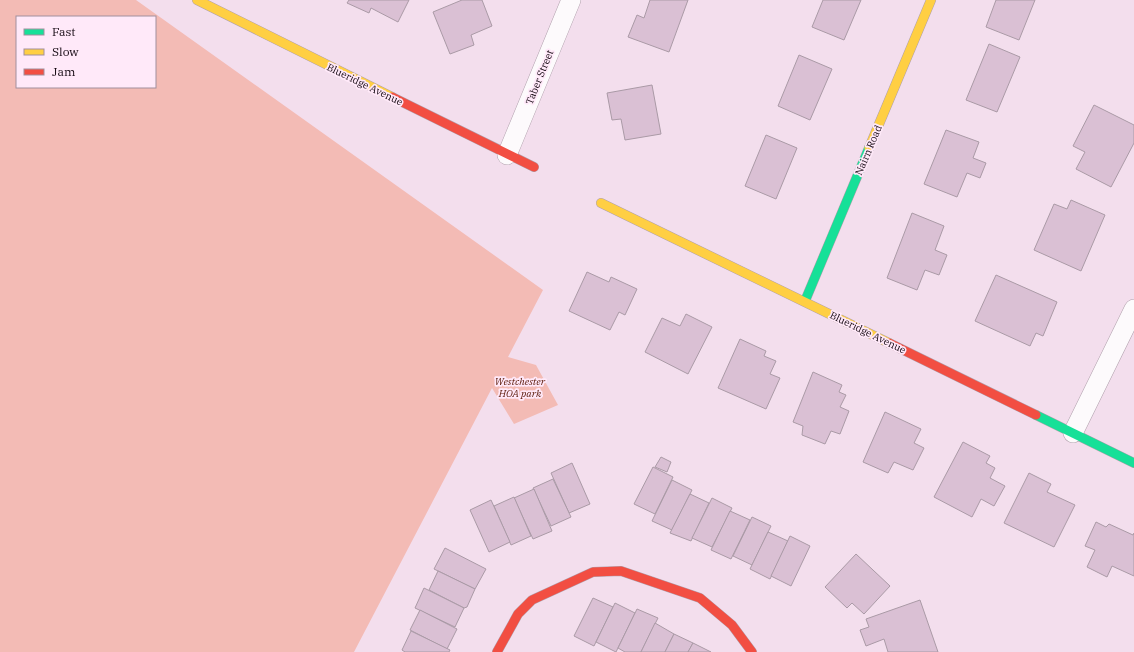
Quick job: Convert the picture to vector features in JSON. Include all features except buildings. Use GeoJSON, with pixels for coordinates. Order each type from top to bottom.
{"type":"FeatureCollection","features":[{"type":"Feature","properties":{"kind":"street","name":"Blueridge Avenue"},"geometry":{"type":"LineString","coordinates":[[197,0],[534,167]]}},
{"type":"Feature","properties":{"kind":"street","name":"Taber Street"},"geometry":{"type":"LineString","coordinates":[[507,154],[571,0]]}},
{"type":"Feature","properties":{"kind":"street","name":"Nairn Road"},"geometry":{"type":"LineString","coordinates":[[805,301],[932,0]]}},
{"type":"Feature","properties":{"kind":"street","name":"Blueridge Avenue"},"geometry":{"type":"LineString","coordinates":[[601,203],[805,301],[1134,463]]}},
{"type":"Feature","properties":{"kind":"street"},"geometry":{"type":"LineString","coordinates":[[1073,433],[1134,309]]}},
{"type":"Feature","properties":{"kind":"street"},"geometry":{"type":"LineString","coordinates":[[497,652],[518,614],[532,600],[593,572],[621,571],[700,598],[732,625],[752,652]]}},
{"type":"Feature","properties":{"kind":"green space","name":"Westchester HOA park"},"geometry":{"type":"Polygon","coordinates":[[[0,0],[136,0],[543,290],[508,357],[536,365],[558,405],[514,424],[492,388],[354,652],[0,652],[0,0]]]}},
{"type":"Feature","properties":{"kind":"traffic: fast"},"geometry":{"type":"LineString","coordinates":[[805,301],[869,148]]}},
{"type":"Feature","properties":{"kind":"traffic: fast"},"geometry":{"type":"LineString","coordinates":[[1036,415],[1134,463]]}},
{"type":"Feature","properties":{"kind":"traffic: slow"},"geometry":{"type":"LineString","coordinates":[[197,0],[392,97]]}},
{"type":"Feature","properties":{"kind":"traffic: slow"},"geometry":{"type":"LineString","coordinates":[[869,148],[931,0]]}},
{"type":"Feature","properties":{"kind":"traffic: slow"},"geometry":{"type":"LineString","coordinates":[[601,203],[889,343]]}},
{"type":"Feature","properties":{"kind":"traffic: jam"},"geometry":{"type":"LineString","coordinates":[[392,97],[534,167]]}},
{"type":"Feature","properties":{"kind":"traffic: jam"},"geometry":{"type":"LineString","coordinates":[[889,343],[1036,415]]}},
{"type":"Feature","properties":{"kind":"traffic: jam"},"geometry":{"type":"LineString","coordinates":[[497,652],[518,614],[532,600],[593,572],[621,571],[700,598],[732,625],[752,652]]}}]}
